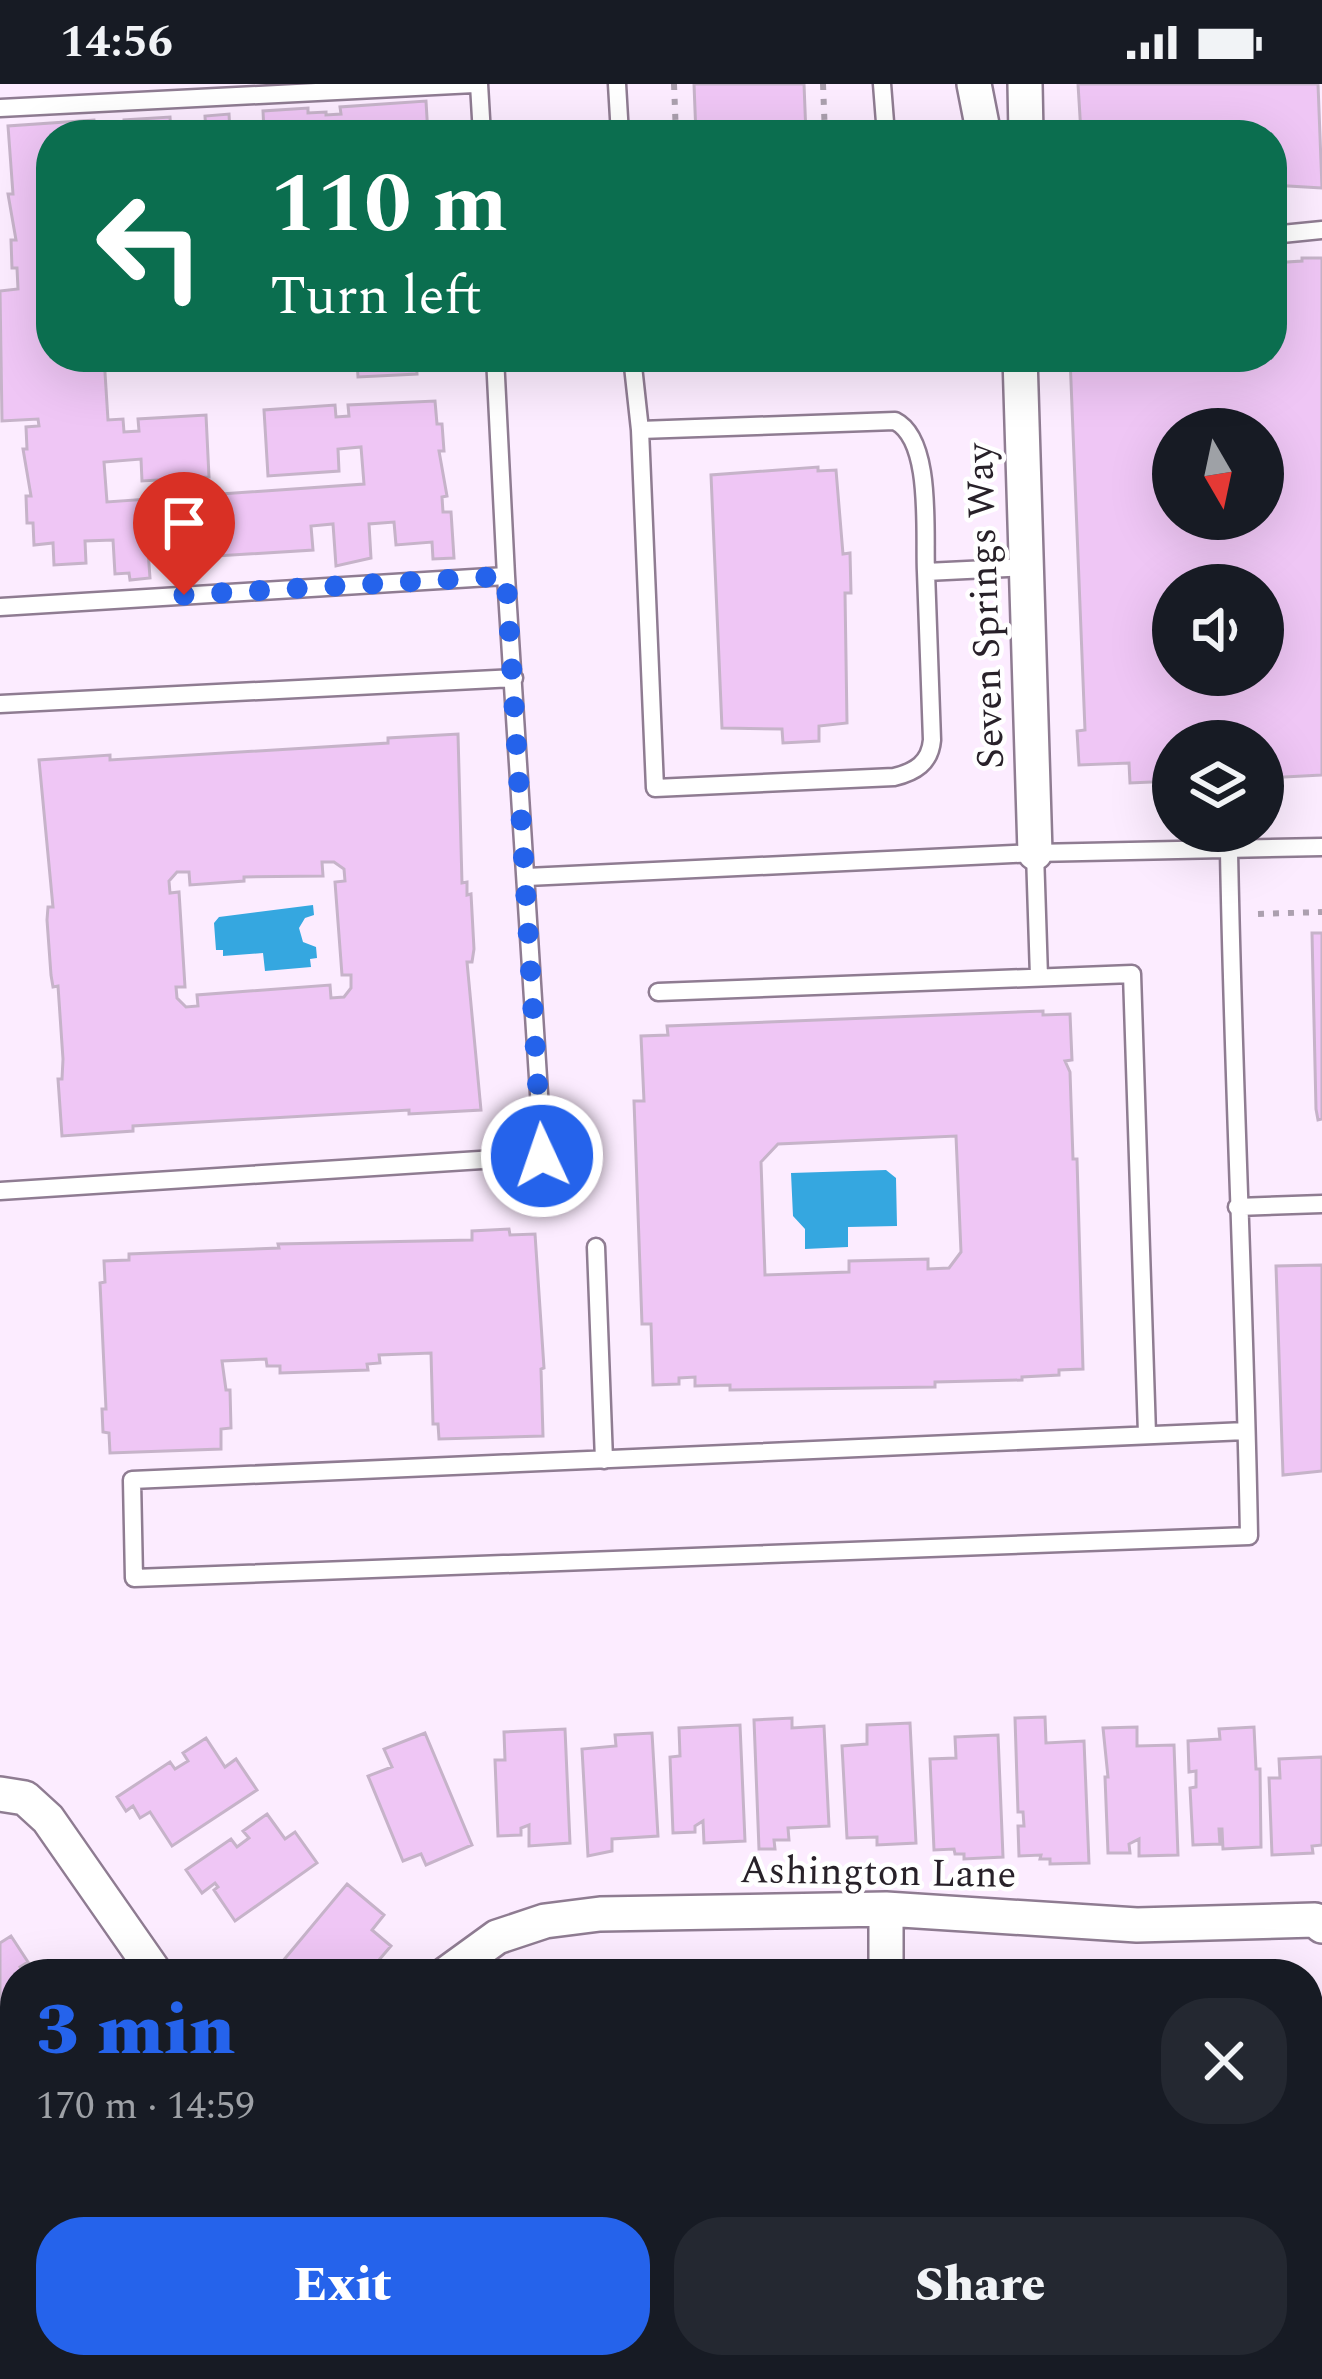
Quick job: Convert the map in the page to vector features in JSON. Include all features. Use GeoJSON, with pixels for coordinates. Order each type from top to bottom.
{"type":"FeatureCollection","features":[{"type":"Feature","properties":{"kind":"street"},"geometry":{"type":"LineString","coordinates":[[974,84],[981,120]]}},
{"type":"Feature","properties":{"kind":"street"},"geometry":{"type":"LineString","coordinates":[[1025,84],[1026,120]]}},
{"type":"Feature","properties":{"kind":"street","name":"Seven Springs Way"},"geometry":{"type":"LineString","coordinates":[[1021,372],[1035,853]]}},
{"type":"Feature","properties":{"kind":"street"},"geometry":{"type":"LineString","coordinates":[[7,1794],[48,1819],[146,1959]]}},
{"type":"Feature","properties":{"kind":"street"},"geometry":{"type":"LineString","coordinates":[[886,1909],[886,1959]]}},
{"type":"Feature","properties":{"kind":"street","name":"Ashington Lane"},"geometry":{"type":"LineString","coordinates":[[466,1959],[496,1937],[570,1916],[886,1909],[1137,1924],[1320,1922]]}},
{"type":"Feature","properties":{"kind":"lane"},"geometry":{"type":"LineString","coordinates":[[0,108],[476,84],[480,120]]}},
{"type":"Feature","properties":{"kind":"lane"},"geometry":{"type":"LineString","coordinates":[[617,84],[619,120]]}},
{"type":"Feature","properties":{"kind":"lane"},"geometry":{"type":"LineString","coordinates":[[882,84],[885,120]]}},
{"type":"Feature","properties":{"kind":"lane"},"geometry":{"type":"LineString","coordinates":[[1287,234],[1322,230]]}},
{"type":"Feature","properties":{"kind":"lane"},"geometry":{"type":"LineString","coordinates":[[0,1191],[542,1156],[506,576],[499,372]]}},
{"type":"Feature","properties":{"kind":"lane"},"geometry":{"type":"LineString","coordinates":[[634,372],[655,788],[894,777],[926,762],[932,740],[920,450],[906,426],[896,421],[640,430]]}},
{"type":"Feature","properties":{"kind":"lane"},"geometry":{"type":"LineString","coordinates":[[926,572],[1028,567]]}},
{"type":"Feature","properties":{"kind":"lane"},"geometry":{"type":"LineString","coordinates":[[0,607],[506,576]]}},
{"type":"Feature","properties":{"kind":"lane"},"geometry":{"type":"LineString","coordinates":[[0,704],[514,678]]}},
{"type":"Feature","properties":{"kind":"lane"},"geometry":{"type":"LineString","coordinates":[[1284,849],[1322,847]]}},
{"type":"Feature","properties":{"kind":"lane"},"geometry":{"type":"LineString","coordinates":[[527,877],[1152,852]]}},
{"type":"Feature","properties":{"kind":"lane"},"geometry":{"type":"LineString","coordinates":[[1229,852],[1237,1208],[1246,1431],[1249,1536],[134,1578],[131,1480],[1246,1431]]}},
{"type":"Feature","properties":{"kind":"lane"},"geometry":{"type":"LineString","coordinates":[[1035,853],[1039,977]]}},
{"type":"Feature","properties":{"kind":"lane"},"geometry":{"type":"LineString","coordinates":[[658,992],[1132,974],[1147,1434]]}},
{"type":"Feature","properties":{"kind":"lane"},"geometry":{"type":"LineString","coordinates":[[1237,1208],[1322,1204]]}},
{"type":"Feature","properties":{"kind":"lane"},"geometry":{"type":"LineString","coordinates":[[596,1247],[604,1460]]}},
{"type":"Feature","properties":{"kind":"path"},"geometry":{"type":"LineString","coordinates":[[674,84],[675,120]]}},
{"type":"Feature","properties":{"kind":"path"},"geometry":{"type":"LineString","coordinates":[[823,84],[824,120]]}},
{"type":"Feature","properties":{"kind":"path"},"geometry":{"type":"LineString","coordinates":[[1230,915],[1322,912]]}},
{"type":"Feature","properties":{"kind":"water"},"geometry":{"type":"Polygon","coordinates":[[[313,905],[314,915],[305,918],[299,928],[303,942],[316,947],[317,958],[310,959],[311,967],[265,971],[263,953],[223,956],[223,950],[216,950],[214,923],[219,917],[313,905]]]}},
{"type":"Feature","properties":{"kind":"water"},"geometry":{"type":"Polygon","coordinates":[[[886,1170],[896,1178],[897,1226],[848,1227],[848,1247],[805,1249],[805,1229],[793,1216],[791,1173],[886,1170]]]}},
{"type":"Feature","properties":{"kind":"building"},"geometry":{"type":"Polygon","coordinates":[[[694,84],[804,84],[805,120],[695,120],[694,84]]]}},
{"type":"Feature","properties":{"kind":"building"},"geometry":{"type":"Polygon","coordinates":[[[1078,84],[1318,84],[1322,188],[1287,186],[1287,120],[1080,120],[1078,84]]]}},
{"type":"Feature","properties":{"kind":"building"},"geometry":{"type":"Polygon","coordinates":[[[426,101],[427,120],[263,120],[263,111],[308,108],[308,113],[326,115],[341,114],[340,107],[426,101]]]}},
{"type":"Feature","properties":{"kind":"building"},"geometry":{"type":"Polygon","coordinates":[[[229,114],[229,120],[205,120],[205,116],[229,114]]]}},
{"type":"Feature","properties":{"kind":"building"},"geometry":{"type":"Polygon","coordinates":[[[36,124],[36,372],[105,372],[108,420],[123,419],[124,432],[139,431],[138,419],[206,415],[209,477],[142,481],[141,459],[104,462],[107,502],[364,484],[361,447],[338,449],[339,471],[268,476],[264,410],[335,405],[336,417],[349,416],[348,405],[435,401],[444,451],[439,451],[447,496],[442,497],[443,512],[451,512],[454,558],[433,559],[432,542],[396,545],[394,522],[369,524],[371,558],[336,566],[333,524],[311,526],[313,550],[168,559],[167,535],[147,536],[150,578],[130,580],[129,573],[115,574],[113,540],[85,541],[86,563],[54,565],[53,543],[34,545],[33,523],[27,523],[26,496],[31,496],[23,449],[27,449],[26,427],[39,426],[38,419],[2,421],[0,291],[18,289],[17,268],[12,268],[11,240],[16,240],[8,194],[13,194],[8,126],[36,124]]]}},
{"type":"Feature","properties":{"kind":"building"},"geometry":{"type":"Polygon","coordinates":[[[1322,258],[1322,775],[1284,777],[1284,720],[1152,720],[1152,782],[1130,783],[1129,763],[1079,765],[1077,731],[1085,730],[1071,372],[1287,372],[1287,262],[1322,258]]]}},
{"type":"Feature","properties":{"kind":"building"},"geometry":{"type":"Polygon","coordinates":[[[358,372],[417,372],[417,374],[358,377],[358,372]]]}},
{"type":"Feature","properties":{"kind":"building"},"geometry":{"type":"Polygon","coordinates":[[[818,467],[818,471],[836,470],[843,554],[850,553],[851,593],[845,593],[847,723],[819,726],[819,741],[783,743],[782,729],[722,728],[711,475],[818,467]]]}},
{"type":"Feature","properties":{"kind":"building"},"geometry":{"type":"Polygon","coordinates":[[[458,734],[462,883],[467,882],[467,895],[471,894],[474,949],[472,962],[467,962],[481,1110],[133,1126],[133,1131],[62,1136],[58,1079],[62,1079],[63,1059],[58,986],[53,987],[51,975],[47,920],[48,907],[53,907],[39,760],[388,743],[388,738],[458,734]],[[322,862],[323,876],[244,877],[244,881],[190,885],[189,872],[177,872],[169,881],[170,893],[179,892],[185,987],[176,987],[177,998],[186,1007],[198,1006],[197,995],[330,985],[331,998],[344,997],[351,988],[351,975],[342,975],[335,882],[345,881],[344,869],[334,862],[322,862]]]}},
{"type":"Feature","properties":{"kind":"building"},"geometry":{"type":"Polygon","coordinates":[[[1312,933],[1322,933],[1322,1119],[1318,1120],[1316,1109],[1312,933]]]}},
{"type":"Feature","properties":{"kind":"building"},"geometry":{"type":"Polygon","coordinates":[[[1043,1011],[1043,1015],[1070,1014],[1072,1060],[1065,1061],[1070,1072],[1073,1159],[1077,1159],[1083,1369],[1022,1380],[935,1382],[935,1387],[730,1390],[730,1385],[695,1386],[695,1377],[679,1378],[679,1384],[653,1385],[651,1324],[642,1324],[634,1101],[644,1101],[641,1036],[668,1035],[667,1026],[1043,1011]],[[956,1136],[778,1144],[761,1162],[765,1275],[849,1272],[849,1261],[928,1259],[928,1269],[949,1268],[961,1252],[956,1136]]]}},
{"type":"Feature","properties":{"kind":"building"},"geometry":{"type":"Polygon","coordinates":[[[509,1229],[510,1235],[535,1234],[544,1368],[543,1436],[439,1439],[438,1424],[433,1424],[431,1353],[379,1355],[380,1363],[367,1364],[368,1370],[280,1373],[280,1366],[267,1366],[266,1359],[222,1361],[226,1390],[230,1390],[231,1428],[221,1429],[221,1449],[110,1453],[102,1409],[106,1409],[100,1283],[105,1282],[104,1261],[129,1260],[129,1254],[279,1248],[278,1244],[472,1240],[472,1231],[509,1229]]]}},
{"type":"Feature","properties":{"kind":"building"},"geometry":{"type":"Polygon","coordinates":[[[1322,1265],[1322,1471],[1283,1475],[1276,1266],[1322,1265]]]}},
{"type":"Feature","properties":{"kind":"building"},"geometry":{"type":"Polygon","coordinates":[[[1045,1717],[1046,1743],[1084,1741],[1089,1863],[1050,1864],[1041,1855],[1019,1856],[1018,1826],[1024,1826],[1023,1812],[1018,1812],[1015,1718],[1045,1717]]]}},
{"type":"Feature","properties":{"kind":"building"},"geometry":{"type":"Polygon","coordinates":[[[792,1718],[792,1728],[824,1726],[829,1826],[788,1828],[789,1840],[774,1840],[775,1849],[759,1849],[754,1720],[792,1718]]]}},
{"type":"Feature","properties":{"kind":"building"},"geometry":{"type":"Polygon","coordinates":[[[910,1723],[916,1843],[877,1845],[877,1837],[847,1838],[842,1746],[867,1744],[867,1725],[910,1723]]]}},
{"type":"Feature","properties":{"kind":"building"},"geometry":{"type":"Polygon","coordinates":[[[740,1725],[745,1841],[704,1843],[703,1821],[695,1832],[673,1833],[670,1757],[680,1756],[679,1728],[740,1725]]]}},
{"type":"Feature","properties":{"kind":"building"},"geometry":{"type":"Polygon","coordinates":[[[1137,1727],[1137,1746],[1174,1745],[1178,1855],[1139,1856],[1139,1839],[1129,1844],[1130,1853],[1108,1853],[1103,1728],[1137,1727]]]}},
{"type":"Feature","properties":{"kind":"building"},"geometry":{"type":"Polygon","coordinates":[[[1254,1727],[1261,1847],[1223,1849],[1222,1829],[1220,1844],[1193,1845],[1190,1788],[1196,1787],[1196,1771],[1189,1772],[1188,1741],[1220,1739],[1219,1729],[1254,1727]]]}},
{"type":"Feature","properties":{"kind":"building"},"geometry":{"type":"Polygon","coordinates":[[[565,1729],[570,1843],[529,1846],[529,1825],[521,1828],[521,1835],[498,1836],[495,1760],[505,1760],[504,1732],[565,1729]]]}},
{"type":"Feature","properties":{"kind":"building"},"geometry":{"type":"Polygon","coordinates":[[[425,1733],[472,1845],[426,1865],[421,1854],[403,1861],[368,1776],[392,1767],[384,1749],[425,1733]]]}},
{"type":"Feature","properties":{"kind":"building"},"geometry":{"type":"Polygon","coordinates":[[[652,1733],[658,1836],[612,1839],[612,1851],[588,1856],[582,1749],[616,1746],[615,1735],[652,1733]]]}},
{"type":"Feature","properties":{"kind":"building"},"geometry":{"type":"Polygon","coordinates":[[[998,1735],[1003,1857],[964,1859],[954,1849],[934,1850],[930,1759],[956,1758],[955,1737],[998,1735]]]}},
{"type":"Feature","properties":{"kind":"building"},"geometry":{"type":"Polygon","coordinates":[[[206,1738],[225,1767],[236,1759],[257,1790],[172,1846],[150,1812],[140,1818],[133,1806],[126,1811],[117,1797],[170,1762],[175,1769],[188,1761],[183,1753],[206,1738]]]}},
{"type":"Feature","properties":{"kind":"building"},"geometry":{"type":"Polygon","coordinates":[[[1322,1757],[1322,1845],[1312,1846],[1313,1853],[1272,1855],[1269,1778],[1280,1778],[1279,1759],[1322,1757]]]}},
{"type":"Feature","properties":{"kind":"building"},"geometry":{"type":"Polygon","coordinates":[[[267,1814],[285,1839],[295,1832],[317,1863],[235,1921],[214,1890],[215,1883],[202,1893],[186,1870],[231,1839],[237,1847],[249,1838],[243,1831],[267,1814]]]}},
{"type":"Feature","properties":{"kind":"building"},"geometry":{"type":"Polygon","coordinates":[[[347,1884],[384,1915],[372,1930],[391,1946],[380,1959],[284,1959],[347,1884]]]}},
{"type":"Feature","properties":{"kind":"building"},"geometry":{"type":"Polygon","coordinates":[[[11,1936],[26,1959],[0,1959],[0,1943],[11,1936]]]}},
{"type":"Feature","properties":{"kind":"route"},"geometry":{"type":"LineString","coordinates":[[184,595],[506,576],[542,1156]]}}]}
